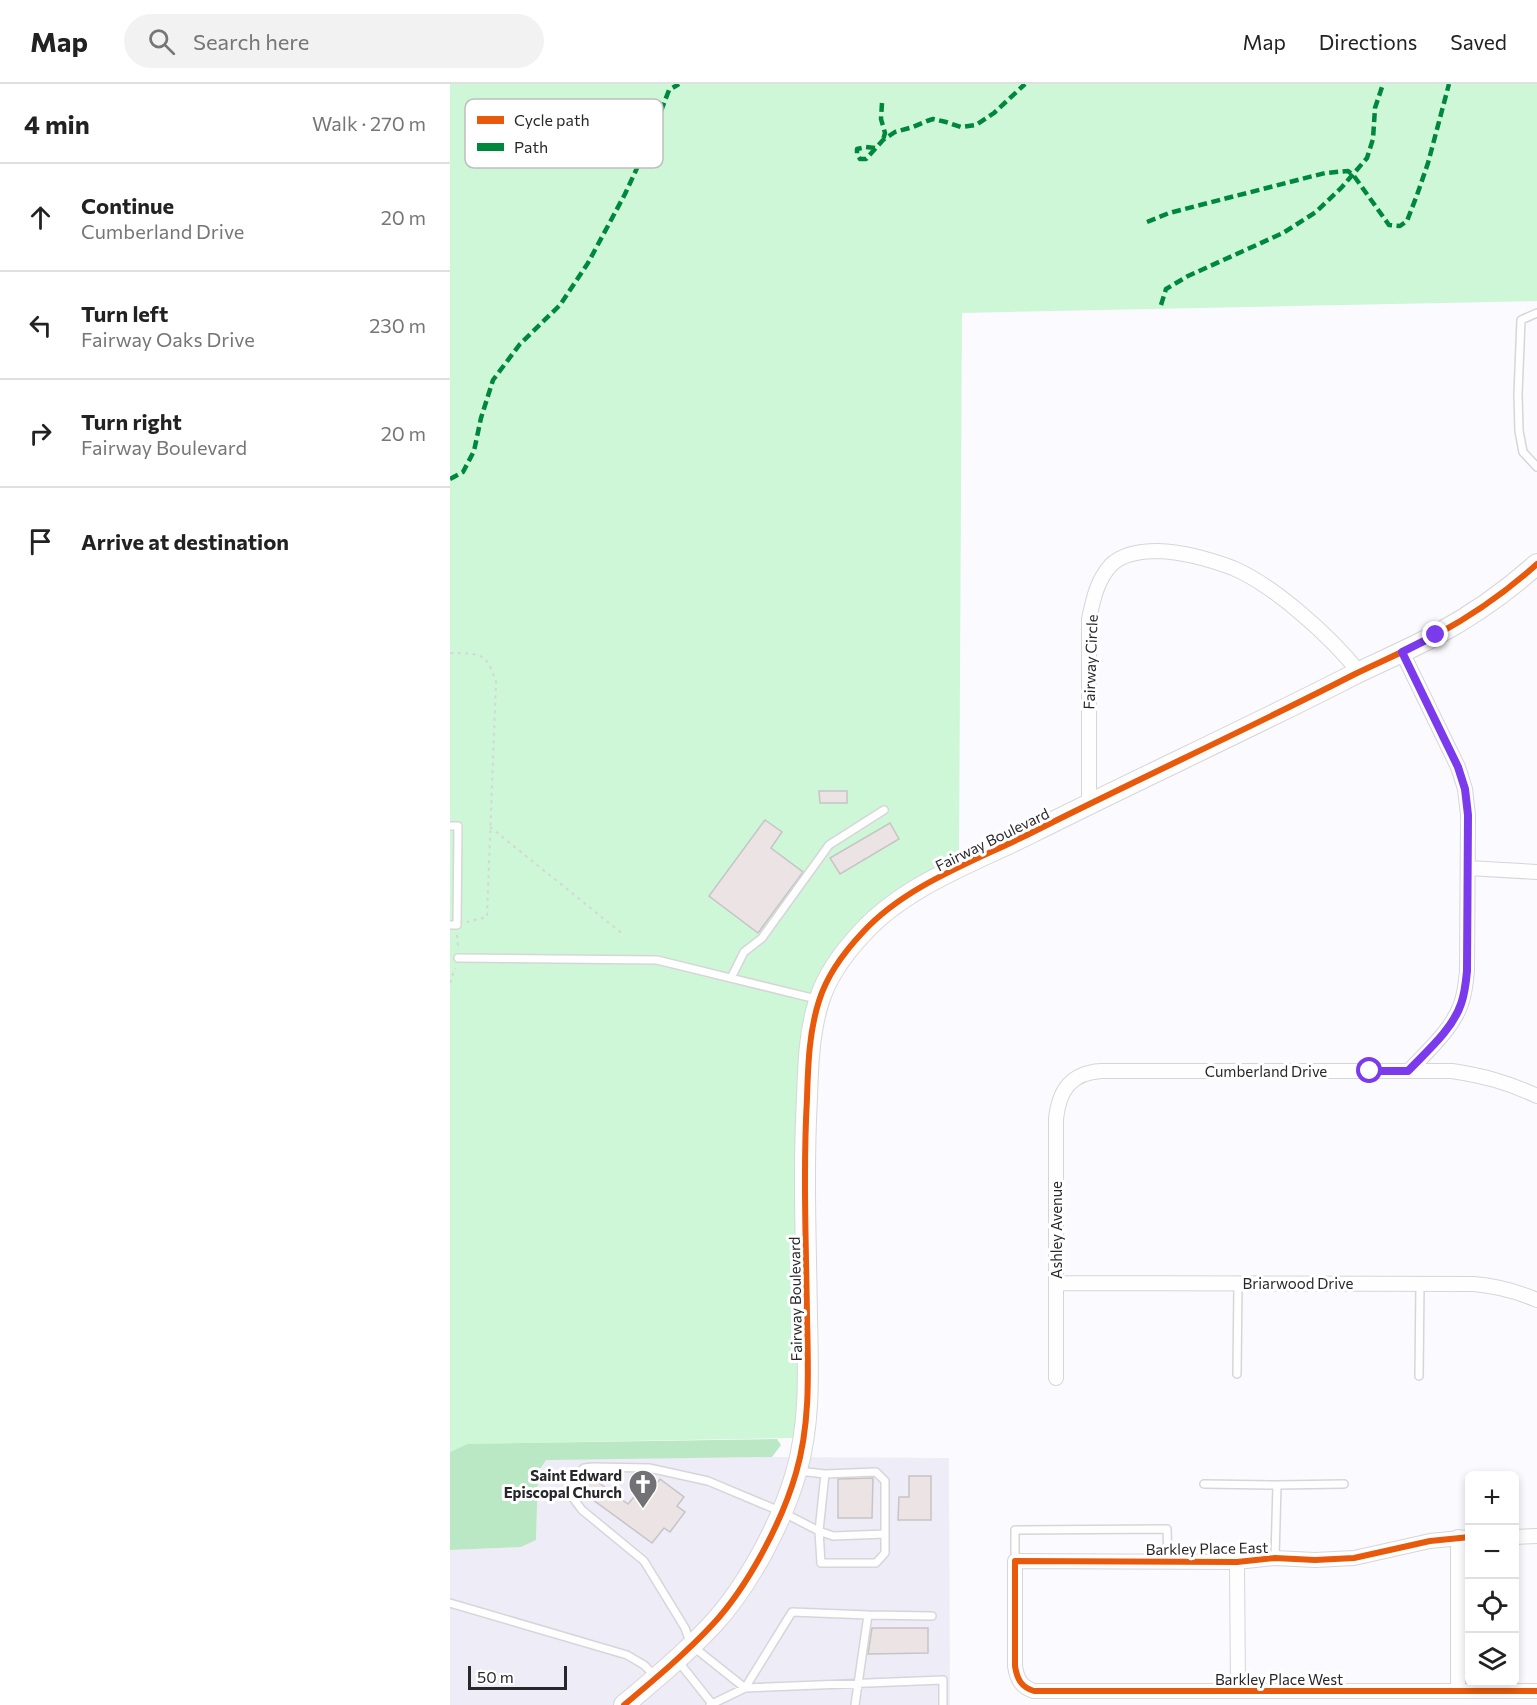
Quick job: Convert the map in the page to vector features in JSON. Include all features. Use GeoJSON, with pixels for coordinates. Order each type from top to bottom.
{"type":"FeatureCollection","features":[{"type":"Feature","properties":{"kind":"street","name":"Fairway Circle"},"geometry":{"type":"LineString","coordinates":[[1089,804],[1089,619],[1102,577],[1112,564],[1123,556],[1151,551],[1171,552],[1191,555],[1234,569],[1264,586],[1300,613],[1347,657],[1359,672]]}},
{"type":"Feature","properties":{"kind":"street","name":"Fairway Boulevard"},"geometry":{"type":"LineString","coordinates":[[624,1705],[715,1622],[761,1553],[782,1512],[796,1471],[803,1439],[808,1381],[805,1186],[809,1055],[812,1028],[819,1000],[831,974],[846,952],[884,911],[941,877],[1458,623],[1511,587],[1537,564]]}},
{"type":"Feature","properties":{"kind":"street"},"geometry":{"type":"LineString","coordinates":[[1402,652],[1458,767],[1465,789],[1468,815],[1467,971],[1460,1006],[1441,1036],[1408,1071]]}},
{"type":"Feature","properties":{"kind":"street"},"geometry":{"type":"LineString","coordinates":[[1468,868],[1537,872]]}},
{"type":"Feature","properties":{"kind":"street","name":"Cumberland Drive"},"geometry":{"type":"LineString","coordinates":[[1067,1085],[1091,1071],[1452,1071],[1485,1077],[1537,1096]]}},
{"type":"Feature","properties":{"kind":"street","name":"Ashley Avenue"},"geometry":{"type":"LineString","coordinates":[[1056,1378],[1056,1119],[1059,1101],[1067,1085]]}},
{"type":"Feature","properties":{"kind":"street","name":"Briarwood Drive"},"geometry":{"type":"LineString","coordinates":[[1056,1283],[1473,1284],[1497,1286],[1537,1300]]}},
{"type":"Feature","properties":{"kind":"street"},"geometry":{"type":"LineString","coordinates":[[1519,1537],[1537,1536]]}},
{"type":"Feature","properties":{"kind":"street"},"geometry":{"type":"LineString","coordinates":[[1458,1691],[1464,1537]]}},
{"type":"Feature","properties":{"kind":"street","name":"Barkley Place East"},"geometry":{"type":"LineString","coordinates":[[1015,1561],[1237,1562],[1275,1558],[1315,1560],[1354,1558],[1464,1537]]}},
{"type":"Feature","properties":{"kind":"street","name":"Barkley Place West"},"geometry":{"type":"LineString","coordinates":[[1015,1561],[1015,1666],[1022,1685],[1035,1691],[1238,1691],[1279,1698],[1458,1691],[1537,1691]]}},
{"type":"Feature","properties":{"kind":"street"},"geometry":{"type":"LineString","coordinates":[[1237,1562],[1238,1691]]}},
{"type":"Feature","properties":{"kind":"lane"},"geometry":{"type":"LineString","coordinates":[[1537,313],[1521,320],[1518,394],[1519,431],[1523,452],[1537,467]]}},
{"type":"Feature","properties":{"kind":"lane"},"geometry":{"type":"LineString","coordinates":[[731,978],[744,952],[762,938],[829,845],[884,810]]}},
{"type":"Feature","properties":{"kind":"lane"},"geometry":{"type":"LineString","coordinates":[[450,826],[458,826],[454,925]]}},
{"type":"Feature","properties":{"kind":"lane"},"geometry":{"type":"LineString","coordinates":[[458,958],[657,960],[819,1000]]}},
{"type":"Feature","properties":{"kind":"lane"},"geometry":{"type":"LineString","coordinates":[[1419,1376],[1420,1283]]}},
{"type":"Feature","properties":{"kind":"lane"},"geometry":{"type":"LineString","coordinates":[[1237,1374],[1238,1284]]}},
{"type":"Feature","properties":{"kind":"lane"},"geometry":{"type":"LineString","coordinates":[[745,1688],[692,1645],[686,1628],[644,1562],[582,1510],[573,1498],[572,1486],[576,1476],[584,1468],[593,1467],[649,1468],[708,1481],[833,1536],[885,1534]]}},
{"type":"Feature","properties":{"kind":"lane"},"geometry":{"type":"LineString","coordinates":[[796,1471],[825,1474],[876,1472],[885,1481],[885,1553],[876,1563],[821,1563],[819,1531],[825,1474]]}},
{"type":"Feature","properties":{"kind":"lane"},"geometry":{"type":"LineString","coordinates":[[1204,1484],[1344,1484]]}},
{"type":"Feature","properties":{"kind":"lane","name":"Barkley Place East"},"geometry":{"type":"LineString","coordinates":[[1275,1558],[1277,1485]]}},
{"type":"Feature","properties":{"kind":"lane"},"geometry":{"type":"LineString","coordinates":[[1015,1561],[1016,1530],[1167,1529],[1168,1561]]}},
{"type":"Feature","properties":{"kind":"lane"},"geometry":{"type":"LineString","coordinates":[[450,1603],[627,1655],[644,1665],[657,1677]]}},
{"type":"Feature","properties":{"kind":"lane"},"geometry":{"type":"LineString","coordinates":[[745,1688],[792,1612],[932,1616]]}},
{"type":"Feature","properties":{"kind":"lane"},"geometry":{"type":"LineString","coordinates":[[855,1705],[868,1615]]}},
{"type":"Feature","properties":{"kind":"lane"},"geometry":{"type":"LineString","coordinates":[[676,1659],[712,1704],[745,1688],[943,1680],[943,1705]]}},
{"type":"Feature","properties":{"kind":"path"},"geometry":{"type":"LineString","coordinates":[[450,653],[479,655],[487,659],[496,682],[486,917],[454,925],[458,958],[450,983]]}},
{"type":"Feature","properties":{"kind":"path"},"geometry":{"type":"LineString","coordinates":[[489,827],[624,935]]}},
{"type":"Feature","properties":{"kind":"shaded area"},"geometry":{"type":"Polygon","coordinates":[[[949,1458],[950,1705],[450,1705],[450,1550],[521,1547],[536,1540],[538,1472],[546,1459],[949,1458]]]}},
{"type":"Feature","properties":{"kind":"green space"},"geometry":{"type":"Polygon","coordinates":[[[450,84],[1537,84],[1537,301],[962,313],[959,856],[874,908],[844,939],[815,986],[802,1026],[799,1082],[800,1381],[796,1438],[467,1444],[450,1452],[450,84]]]}},
{"type":"Feature","properties":{"kind":"green space"},"geometry":{"type":"Polygon","coordinates":[[[777,1439],[781,1445],[772,1457],[546,1460],[538,1472],[536,1540],[521,1547],[450,1550],[450,1452],[467,1444],[777,1439]]]}},
{"type":"Feature","properties":{"kind":"building"},"geometry":{"type":"Polygon","coordinates":[[[819,791],[847,791],[847,803],[820,803],[819,791]]]}},
{"type":"Feature","properties":{"kind":"building"},"geometry":{"type":"Polygon","coordinates":[[[765,820],[782,832],[771,848],[803,872],[758,933],[709,896],[765,820]]]}},
{"type":"Feature","properties":{"kind":"building"},"geometry":{"type":"Polygon","coordinates":[[[890,823],[899,839],[840,874],[830,858],[890,823]]]}},
{"type":"Feature","properties":{"kind":"building"},"geometry":{"type":"Polygon","coordinates":[[[909,1476],[931,1476],[931,1520],[898,1520],[899,1497],[909,1497],[909,1476]]]}},
{"type":"Feature","properties":{"kind":"building","name":"Saint Edward Episcopal Church"},"geometry":{"type":"Polygon","coordinates":[[[591,1477],[628,1504],[634,1497],[643,1503],[660,1479],[684,1497],[677,1506],[685,1512],[670,1532],[664,1528],[652,1543],[581,1491],[591,1477]]]}},
{"type":"Feature","properties":{"kind":"building"},"geometry":{"type":"Polygon","coordinates":[[[873,1478],[872,1518],[838,1518],[838,1479],[873,1478]]]}},
{"type":"Feature","properties":{"kind":"building"},"geometry":{"type":"Polygon","coordinates":[[[872,1628],[928,1628],[928,1653],[868,1654],[872,1628]]]}},
{"type":"Feature","properties":{"kind":"marked path"},"geometry":{"type":"LineString","coordinates":[[663,106],[669,90],[679,84]]}},
{"type":"Feature","properties":{"kind":"marked path"},"geometry":{"type":"LineString","coordinates":[[875,148],[857,149],[857,154],[860,159],[866,159],[883,140],[895,132],[933,119],[961,127],[976,125],[994,113],[1025,84]]}},
{"type":"Feature","properties":{"kind":"marked path"},"geometry":{"type":"LineString","coordinates":[[1161,305],[1166,289],[1188,276],[1283,233],[1316,212],[1342,187],[1367,158],[1373,139],[1375,108],[1383,84]]}},
{"type":"Feature","properties":{"kind":"marked path"},"geometry":{"type":"LineString","coordinates":[[1147,222],[1169,213],[1325,173],[1348,171],[1389,225],[1400,226],[1407,221],[1417,195],[1449,84]]}},
{"type":"Feature","properties":{"kind":"marked path"},"geometry":{"type":"LineString","coordinates":[[882,103],[881,119],[885,133],[883,140]]}},
{"type":"Feature","properties":{"kind":"marked path"},"geometry":{"type":"LineString","coordinates":[[450,479],[463,472],[474,451],[493,380],[520,344],[560,305],[588,263],[637,168]]}},
{"type":"Feature","properties":{"kind":"cycle path"},"geometry":{"type":"LineString","coordinates":[[624,1705],[692,1645],[726,1609],[751,1572],[773,1532],[796,1473],[801,1454],[808,1395],[805,1179],[810,1049],[813,1025],[822,991],[837,964],[850,947],[880,915],[920,887],[1426,640],[1489,602],[1537,564]]}},
{"type":"Feature","properties":{"kind":"cycle path"},"geometry":{"type":"LineString","coordinates":[[1465,1538],[1430,1541],[1354,1558],[1315,1560],[1275,1558],[1237,1562],[1015,1561],[1015,1666],[1017,1675],[1023,1685],[1034,1691],[1537,1691]]}},
{"type":"Feature","properties":{"kind":"place","name":"Saint Edward Episcopal Church"},"geometry":{"type":"Point","coordinates":[643,1510]}},
{"type":"Feature","properties":{"kind":"route"},"geometry":{"type":"LineString","coordinates":[[1370,1071],[1408,1071],[1451,1022],[1460,1006],[1465,990],[1468,815],[1465,789],[1458,767],[1402,652],[1436,635]]}}]}
